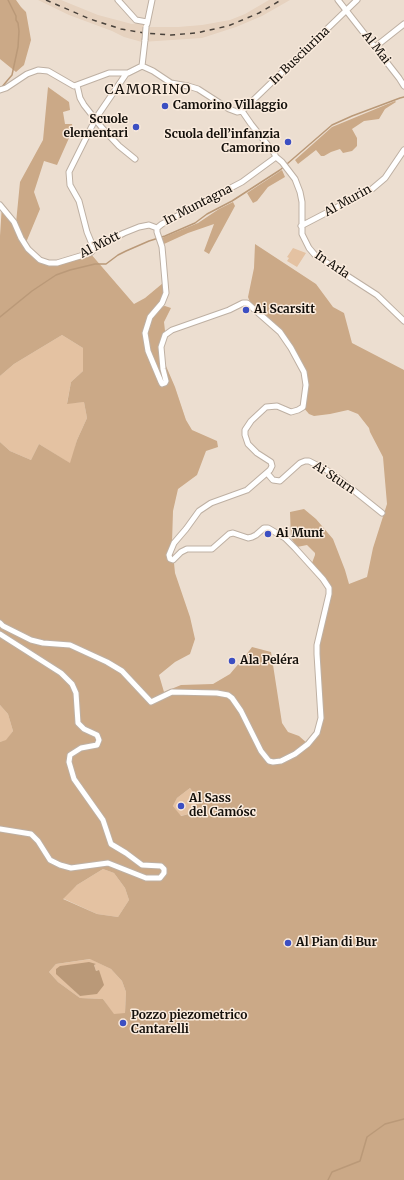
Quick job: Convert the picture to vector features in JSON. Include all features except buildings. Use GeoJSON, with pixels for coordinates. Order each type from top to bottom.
{"type":"FeatureCollection","features":[{"type":"Feature","properties":{"kind":"street"},"geometry":{"type":"LineString","coordinates":[[118,0],[136,20],[147,25]]}},
{"type":"Feature","properties":{"kind":"street"},"geometry":{"type":"LineString","coordinates":[[142,66],[152,0]]}},
{"type":"Feature","properties":{"kind":"street","name":"Al Mai"},"geometry":{"type":"LineString","coordinates":[[338,0],[404,86]]}},
{"type":"Feature","properties":{"kind":"street","name":"In Busciurina"},"geometry":{"type":"LineString","coordinates":[[242,111],[358,0]]}},
{"type":"Feature","properties":{"kind":"street"},"geometry":{"type":"LineString","coordinates":[[375,47],[404,24]]}},
{"type":"Feature","properties":{"kind":"street"},"geometry":{"type":"LineString","coordinates":[[142,66],[171,83],[198,89],[229,109],[237,112],[242,111]]}},
{"type":"Feature","properties":{"kind":"street"},"geometry":{"type":"LineString","coordinates":[[94,249],[87,232],[79,200],[70,185],[69,172],[75,166],[96,118],[126,74],[142,66]]}},
{"type":"Feature","properties":{"kind":"street"},"geometry":{"type":"LineString","coordinates":[[0,90],[6,88],[27,74],[38,70],[48,72],[71,85],[77,85],[109,73],[126,74]]}},
{"type":"Feature","properties":{"kind":"street"},"geometry":{"type":"LineString","coordinates":[[77,85],[80,98],[107,134],[124,151],[135,159]]}},
{"type":"Feature","properties":{"kind":"street","name":"In Arla"},"geometry":{"type":"LineString","coordinates":[[242,111],[276,157],[289,170],[300,192],[302,202],[301,226],[303,237],[313,253],[372,292],[404,320]]}},
{"type":"Feature","properties":{"kind":"street","name":"Al Murin"},"geometry":{"type":"LineString","coordinates":[[301,226],[372,189],[385,178],[404,150]]}},
{"type":"Feature","properties":{"kind":"street","name":"In Muntagna"},"geometry":{"type":"LineString","coordinates":[[267,473],[272,466],[271,462],[257,454],[248,444],[245,430],[251,421],[266,407],[277,406],[291,412],[303,407],[306,391],[306,378],[300,364],[292,348],[280,332],[247,303],[243,303],[229,310],[172,330],[165,335],[161,347],[163,369],[166,381],[162,384],[148,351],[145,334],[150,317],[162,303],[166,293],[161,245],[157,234],[157,228],[242,182],[276,157]]}},
{"type":"Feature","properties":{"kind":"street","name":"Al Mòtt"},"geometry":{"type":"LineString","coordinates":[[0,205],[14,222],[28,249],[43,261],[49,263],[57,263],[90,253],[94,249],[124,233],[139,227],[149,225],[157,228]]}},
{"type":"Feature","properties":{"kind":"street","name":"Ai Sturn"},"geometry":{"type":"LineString","coordinates":[[267,473],[273,480],[280,482],[300,463],[309,461],[332,473],[382,513]]}},
{"type":"Feature","properties":{"kind":"street"},"geometry":{"type":"LineString","coordinates":[[0,623],[31,640],[43,643],[70,645],[107,662],[122,671],[151,702],[172,692],[217,693],[228,695],[232,698],[241,711],[261,751],[269,761],[276,762],[295,754],[313,739],[320,726],[321,710],[317,645],[328,600],[329,588],[327,584],[285,538],[268,528],[264,528],[252,537],[248,538],[229,534],[212,550],[187,549],[181,552],[173,560],[170,559],[174,543],[199,512],[211,503],[247,490],[267,473]]}},
{"type":"Feature","properties":{"kind":"street"},"geometry":{"type":"LineString","coordinates":[[0,634],[61,673],[72,684],[76,693],[78,723],[84,729],[96,734],[99,740],[97,745],[81,748],[70,755],[69,762],[74,779],[103,820],[112,845],[142,864],[161,866],[164,869],[164,873],[160,878],[146,878],[108,863],[74,867],[60,865],[48,857],[38,841],[31,834],[0,829]]}},
{"type":"Feature","properties":{"kind":"shaded area"},"geometry":{"type":"Polygon","coordinates":[[[0,0],[16,0],[26,12],[31,40],[24,65],[16,72],[0,59],[0,0]]]}},
{"type":"Feature","properties":{"kind":"shaded area"},"geometry":{"type":"Polygon","coordinates":[[[38,0],[61,0],[98,15],[132,24],[149,22],[149,27],[178,27],[202,25],[230,20],[245,14],[269,0],[290,0],[262,16],[236,27],[202,38],[142,42],[124,37],[69,15],[38,0]]]}},
{"type":"Feature","properties":{"kind":"shaded area"},"geometry":{"type":"Polygon","coordinates":[[[48,87],[69,102],[70,110],[63,112],[65,124],[72,124],[73,129],[57,165],[44,161],[34,192],[40,209],[25,245],[31,252],[49,263],[90,253],[134,304],[145,298],[163,283],[163,294],[159,307],[165,306],[171,308],[164,322],[165,331],[160,352],[175,387],[186,420],[192,430],[217,441],[218,447],[206,451],[197,475],[178,489],[173,511],[172,543],[175,573],[190,617],[195,639],[190,654],[175,662],[159,675],[164,692],[181,685],[213,684],[230,674],[252,647],[271,652],[282,723],[288,732],[299,736],[308,744],[320,726],[317,654],[329,588],[312,563],[315,553],[307,545],[297,547],[291,538],[290,512],[304,509],[316,519],[333,539],[349,584],[367,577],[373,548],[387,504],[383,457],[369,428],[358,414],[348,410],[314,416],[309,414],[303,407],[306,378],[291,348],[251,305],[248,297],[254,268],[255,244],[316,284],[333,307],[344,313],[352,343],[404,370],[404,1180],[0,1180],[0,742],[6,740],[13,731],[8,714],[0,705],[0,442],[10,451],[31,460],[39,444],[70,463],[77,440],[87,418],[84,402],[67,404],[71,382],[83,371],[83,348],[62,335],[14,364],[0,376],[0,236],[2,204],[16,223],[20,182],[43,140],[48,87]],[[190,788],[177,798],[173,806],[181,816],[189,814],[195,808],[198,799],[190,788]],[[103,869],[77,885],[63,899],[97,914],[118,917],[129,900],[125,888],[114,873],[103,869]],[[90,959],[56,964],[49,972],[58,982],[80,998],[103,999],[114,1014],[125,1013],[126,992],[122,981],[111,969],[90,959]]]}},
{"type":"Feature","properties":{"kind":"shaded area"},"geometry":{"type":"Polygon","coordinates":[[[395,101],[396,102],[385,109],[379,119],[364,121],[352,129],[357,138],[357,146],[352,151],[343,153],[340,149],[321,156],[316,150],[298,164],[295,160],[332,127],[395,101]]]}},
{"type":"Feature","properties":{"kind":"shaded area"},"geometry":{"type":"Polygon","coordinates":[[[282,170],[285,177],[268,187],[257,201],[253,203],[247,193],[282,170]]]}},
{"type":"Feature","properties":{"kind":"shaded area"},"geometry":{"type":"Polygon","coordinates":[[[233,202],[235,206],[209,254],[204,251],[214,224],[188,233],[164,244],[162,238],[198,223],[219,209],[233,202]]]}},
{"type":"Feature","properties":{"kind":"shaded area"},"geometry":{"type":"Polygon","coordinates":[[[293,248],[306,253],[297,267],[287,261],[289,258],[287,257],[293,248]]]}},
{"type":"Feature","properties":{"kind":"shaded area"},"geometry":{"type":"Polygon","coordinates":[[[62,335],[83,348],[83,371],[71,382],[67,403],[84,402],[87,418],[77,440],[71,464],[39,444],[31,460],[10,451],[0,442],[0,376],[14,364],[62,335]]]}},
{"type":"Feature","properties":{"kind":"shaded area"},"geometry":{"type":"Polygon","coordinates":[[[0,705],[8,714],[13,731],[6,741],[0,742],[0,705]]]}},
{"type":"Feature","properties":{"kind":"shaded area"},"geometry":{"type":"Polygon","coordinates":[[[190,788],[198,799],[195,808],[189,814],[180,816],[173,806],[177,798],[190,788]]]}},
{"type":"Feature","properties":{"kind":"shaded area"},"geometry":{"type":"Polygon","coordinates":[[[103,869],[114,873],[125,888],[129,900],[118,917],[97,914],[62,898],[77,885],[103,869]]]}},
{"type":"Feature","properties":{"kind":"shaded area"},"geometry":{"type":"Polygon","coordinates":[[[91,959],[111,969],[122,981],[126,992],[125,1014],[114,1015],[103,999],[80,998],[58,982],[49,972],[56,964],[91,959]],[[96,964],[56,973],[80,996],[99,970],[96,971],[94,965],[96,964]]]}},
{"type":"Feature","properties":{"kind":"shaded area"},"geometry":{"type":"Polygon","coordinates":[[[89,962],[96,964],[94,965],[96,971],[99,970],[104,985],[97,994],[80,996],[56,974],[56,969],[60,966],[89,962]]]}},
{"type":"Feature","properties":{"kind":"waterway"},"geometry":{"type":"LineString","coordinates":[[1,88],[12,75],[18,47],[18,23],[8,0]]}},
{"type":"Feature","properties":{"kind":"waterway"},"geometry":{"type":"LineString","coordinates":[[0,317],[32,291],[56,275],[95,264],[106,264],[126,251],[195,223],[207,214],[232,201],[280,170],[332,125],[404,97]]}},
{"type":"Feature","properties":{"kind":"waterway"},"geometry":{"type":"LineString","coordinates":[[328,1180],[332,1172],[360,1161],[367,1137],[385,1124],[404,1119]]}},
{"type":"Feature","properties":{"kind":"railway"},"geometry":{"type":"LineString","coordinates":[[46,0],[90,19],[121,29],[144,33],[171,35],[196,33],[228,26],[259,13],[281,0]]}},
{"type":"Feature","properties":{"kind":"place","name":"Camorino Villaggio"},"geometry":{"type":"Point","coordinates":[165,106]}},
{"type":"Feature","properties":{"kind":"place","name":"Scuole elementari"},"geometry":{"type":"Point","coordinates":[136,127]}},
{"type":"Feature","properties":{"kind":"place","name":"Scuola dell’infanzia Camorino"},"geometry":{"type":"Point","coordinates":[288,142]}},
{"type":"Feature","properties":{"kind":"place","name":"Ai Scarsitt"},"geometry":{"type":"Point","coordinates":[246,310]}},
{"type":"Feature","properties":{"kind":"place","name":"Ai Munt"},"geometry":{"type":"Point","coordinates":[268,534]}},
{"type":"Feature","properties":{"kind":"place","name":"Ala Peléra"},"geometry":{"type":"Point","coordinates":[232,661]}},
{"type":"Feature","properties":{"kind":"place","name":"Al Sass del Camósc"},"geometry":{"type":"Point","coordinates":[181,806]}},
{"type":"Feature","properties":{"kind":"place","name":"Al Pian di Bur"},"geometry":{"type":"Point","coordinates":[288,943]}},
{"type":"Feature","properties":{"kind":"place","name":"Pozzo piezometrico Cantarelli"},"geometry":{"type":"Point","coordinates":[123,1023]}},
{"type":"Feature","properties":{"kind":"district","name":"CAMORINO"},"geometry":{"type":"Point","coordinates":[148,90]}}]}
